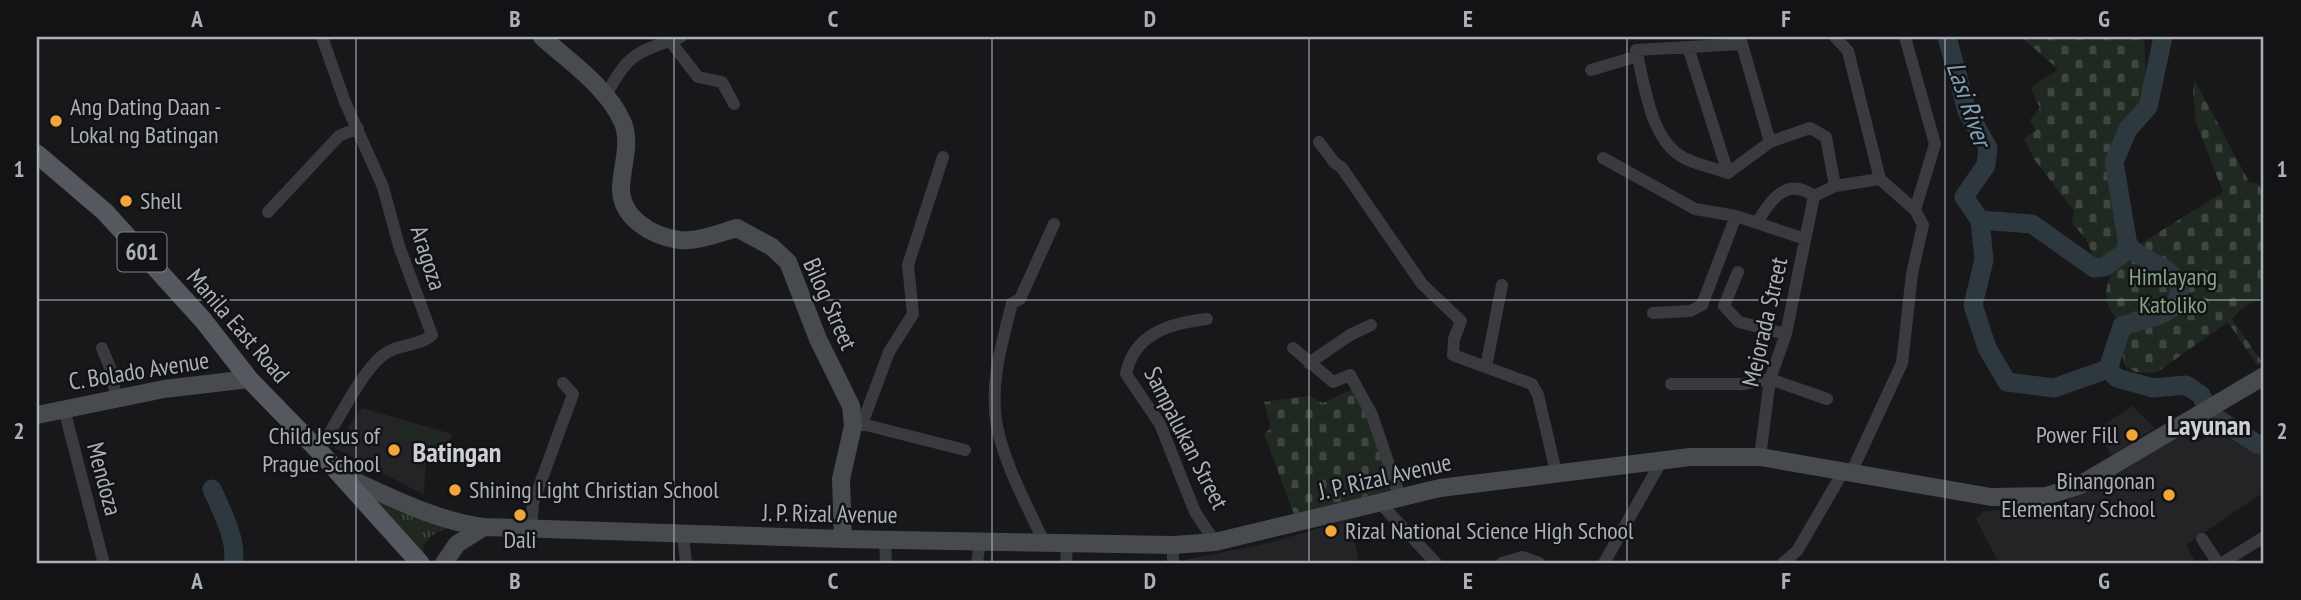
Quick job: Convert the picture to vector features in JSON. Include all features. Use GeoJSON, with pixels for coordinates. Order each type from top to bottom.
{"type":"FeatureCollection","features":[{"type":"Feature","properties":{"kind":"main road","name":"Bilog Street"},"geometry":{"type":"LineString","coordinates":[[542,37],[606,96],[627,134],[621,188],[623,207],[641,226],[681,240],[737,228],[772,247],[788,262],[818,339],[858,425],[841,479],[843,539]]}},
{"type":"Feature","properties":{"kind":"main road","name":"Manila East Road"},"geometry":{"type":"LineString","coordinates":[[37,154],[105,212],[203,320],[249,379],[319,451],[419,563]]}},
{"type":"Feature","properties":{"kind":"main road","name":"J. P. Rizal Avenue"},"geometry":{"type":"LineString","coordinates":[[339,474],[459,524],[484,527],[843,539],[1044,542],[1173,554],[1440,488],[1662,460],[1760,457],[1991,498],[2046,496],[2078,485],[2264,376]]}},
{"type":"Feature","properties":{"kind":"main road","name":"C. Bolado Avenue"},"geometry":{"type":"LineString","coordinates":[[37,415],[164,389],[249,379]]}},
{"type":"Feature","properties":{"kind":"main road"},"geometry":{"type":"LineString","coordinates":[[444,563],[457,544],[484,527]]}},
{"type":"Feature","properties":{"kind":"street","name":"Aragoza"},"geometry":{"type":"LineString","coordinates":[[319,451],[381,356],[397,346],[426,340],[432,335],[399,246],[383,187],[345,102],[322,37]]}},
{"type":"Feature","properties":{"kind":"street"},"geometry":{"type":"LineString","coordinates":[[1783,563],[1797,551],[1847,472],[1902,363],[1912,274],[1923,225],[1915,210],[1880,179],[1848,51],[1835,37]]}},
{"type":"Feature","properties":{"kind":"street"},"geometry":{"type":"LineString","coordinates":[[1905,37],[1935,144],[1915,210]]}},
{"type":"Feature","properties":{"kind":"street"},"geometry":{"type":"LineString","coordinates":[[606,96],[620,68],[632,55],[676,39],[698,77],[722,82],[734,104]]}},
{"type":"Feature","properties":{"kind":"street"},"geometry":{"type":"LineString","coordinates":[[1728,173],[1685,159],[1666,142],[1656,127],[1636,50],[1742,44],[1770,142]]}},
{"type":"Feature","properties":{"kind":"street"},"geometry":{"type":"LineString","coordinates":[[1688,47],[1728,173]]}},
{"type":"Feature","properties":{"kind":"street"},"geometry":{"type":"LineString","coordinates":[[1591,70],[1638,56]]}},
{"type":"Feature","properties":{"kind":"street"},"geometry":{"type":"LineString","coordinates":[[268,212],[339,136],[358,128]]}},
{"type":"Feature","properties":{"kind":"street"},"geometry":{"type":"LineString","coordinates":[[1728,173],[1770,142],[1810,128],[1826,137],[1835,186]]}},
{"type":"Feature","properties":{"kind":"street"},"geometry":{"type":"LineString","coordinates":[[1320,142],[1334,162],[1342,168],[1422,284],[1461,321],[1454,339],[1453,355],[1532,384],[1538,395],[1556,472]]}},
{"type":"Feature","properties":{"kind":"street"},"geometry":{"type":"LineString","coordinates":[[943,157],[908,265],[913,314],[889,352],[858,425],[965,450]]}},
{"type":"Feature","properties":{"kind":"street"},"geometry":{"type":"LineString","coordinates":[[1604,158],[1695,209],[1736,216],[1805,239]]}},
{"type":"Feature","properties":{"kind":"street"},"geometry":{"type":"LineString","coordinates":[[1757,223],[1773,198],[1784,189],[1800,188],[1814,196],[1835,186],[1880,179]]}},
{"type":"Feature","properties":{"kind":"street","name":"Mejorada Street"},"geometry":{"type":"LineString","coordinates":[[1760,457],[1770,379],[1786,334],[1814,196]]}},
{"type":"Feature","properties":{"kind":"street"},"geometry":{"type":"LineString","coordinates":[[1653,313],[1690,311],[1702,304],[1736,216]]}},
{"type":"Feature","properties":{"kind":"street"},"geometry":{"type":"LineString","coordinates":[[1044,542],[1010,464],[998,426],[995,397],[997,367],[1012,303],[1020,299],[1054,224]]}},
{"type":"Feature","properties":{"kind":"street"},"geometry":{"type":"LineString","coordinates":[[1738,272],[1724,306],[1739,322],[1786,334]]}},
{"type":"Feature","properties":{"kind":"street"},"geometry":{"type":"LineString","coordinates":[[1486,367],[1502,285]]}},
{"type":"Feature","properties":{"kind":"street","name":"Sampalukan Street"},"geometry":{"type":"LineString","coordinates":[[1207,319],[1161,328],[1134,350],[1126,373],[1160,424],[1195,512],[1215,542]]}},
{"type":"Feature","properties":{"kind":"street"},"geometry":{"type":"LineString","coordinates":[[1309,363],[1350,335],[1371,325]]}},
{"type":"Feature","properties":{"kind":"street"},"geometry":{"type":"LineString","coordinates":[[102,348],[111,370],[116,398]]}},
{"type":"Feature","properties":{"kind":"street"},"geometry":{"type":"LineString","coordinates":[[1293,348],[1333,382],[1350,375],[1372,415],[1400,497]]}},
{"type":"Feature","properties":{"kind":"street"},"geometry":{"type":"LineString","coordinates":[[1671,384],[1742,384],[1770,379],[1827,399]]}},
{"type":"Feature","properties":{"kind":"street"},"geometry":{"type":"LineString","coordinates":[[531,529],[533,503],[573,394],[564,383]]}},
{"type":"Feature","properties":{"kind":"street","name":"Mendoza"},"geometry":{"type":"LineString","coordinates":[[64,409],[103,560]]}},
{"type":"Feature","properties":{"kind":"street"},"geometry":{"type":"LineString","coordinates":[[1604,563],[1662,460]]}},
{"type":"Feature","properties":{"kind":"street"},"geometry":{"type":"LineString","coordinates":[[1379,502],[1436,563]]}},
{"type":"Feature","properties":{"kind":"street"},"geometry":{"type":"LineString","coordinates":[[683,534],[686,563]]}},
{"type":"Feature","properties":{"kind":"street"},"geometry":{"type":"LineString","coordinates":[[2202,540],[2220,563],[2264,537]]}},
{"type":"Feature","properties":{"kind":"street"},"geometry":{"type":"LineString","coordinates":[[885,540],[886,563]]}},
{"type":"Feature","properties":{"kind":"street"},"geometry":{"type":"LineString","coordinates":[[977,563],[980,541]]}},
{"type":"Feature","properties":{"kind":"street"},"geometry":{"type":"LineString","coordinates":[[1066,563],[1067,544]]}},
{"type":"Feature","properties":{"kind":"street"},"geometry":{"type":"LineString","coordinates":[[1502,563],[1522,557],[1539,563]]}},
{"type":"Feature","properties":{"kind":"shaded area"},"geometry":{"type":"Polygon","coordinates":[[[2132,406],[2155,428],[2112,455],[2095,431],[2132,406]]]}},
{"type":"Feature","properties":{"kind":"shaded area","name":"Child Jesus of Prague School"},"geometry":{"type":"Polygon","coordinates":[[[362,408],[452,434],[446,456],[426,454],[424,495],[333,447],[362,408]]]}},
{"type":"Feature","properties":{"kind":"shaded area","name":"Binangonan Elementary School"},"geometry":{"type":"Polygon","coordinates":[[[2189,430],[2198,442],[2215,430],[2254,453],[2264,455],[2264,492],[2186,545],[2196,563],[1999,563],[1976,519],[1984,511],[2052,507],[2101,482],[2189,430]]]}},
{"type":"Feature","properties":{"kind":"shaded area","name":"Rizal National Science High School"},"geometry":{"type":"Polygon","coordinates":[[[1350,519],[1359,563],[1186,563],[1184,560],[1268,543],[1350,519]]]}},
{"type":"Feature","properties":{"kind":"green space","name":"Himlayang Katoliko"},"geometry":{"type":"Polygon","coordinates":[[[2021,37],[2144,37],[2147,92],[2127,126],[2112,163],[2122,244],[2129,251],[2223,192],[2195,120],[2195,81],[2249,182],[2258,183],[2264,195],[2264,295],[2241,309],[2232,319],[2262,362],[2257,365],[2228,322],[2156,373],[2136,372],[2125,367],[2121,347],[2129,330],[2113,315],[2106,291],[2116,263],[2110,257],[2097,265],[2086,239],[2072,223],[2074,211],[2034,159],[2024,138],[2036,131],[2030,120],[2040,108],[2031,88],[2058,69],[2021,37]]]}},
{"type":"Feature","properties":{"kind":"green space"},"geometry":{"type":"Polygon","coordinates":[[[1355,388],[1395,489],[1294,514],[1264,434],[1271,428],[1264,402],[1309,396],[1323,403],[1355,388]]]}},
{"type":"Feature","properties":{"kind":"green space"},"geometry":{"type":"Polygon","coordinates":[[[404,424],[444,435],[440,450],[401,439],[404,424]]]}},
{"type":"Feature","properties":{"kind":"green space"},"geometry":{"type":"Polygon","coordinates":[[[352,427],[361,434],[350,452],[340,445],[352,427]]]}},
{"type":"Feature","properties":{"kind":"green space"},"geometry":{"type":"Polygon","coordinates":[[[355,482],[447,528],[431,536],[423,546],[424,557],[355,482]]]}},
{"type":"Feature","properties":{"kind":"waterway","name":"Lasi River"},"geometry":{"type":"LineString","coordinates":[[1947,37],[1967,111],[1988,148],[1986,165],[1964,197],[1980,220],[1984,260],[1973,305],[1987,348],[2007,382],[2054,388],[2108,369]]}},
{"type":"Feature","properties":{"kind":"waterway","name":"Lasi River"},"geometry":{"type":"LineString","coordinates":[[2163,37],[2148,107],[2128,129],[2114,162],[2128,245],[2171,274],[2180,288],[2176,306],[2160,315],[2122,326],[2108,369],[2117,378],[2153,388],[2186,385],[2201,395],[2210,414],[2257,444],[2264,445]]}},
{"type":"Feature","properties":{"kind":"waterway"},"geometry":{"type":"LineString","coordinates":[[1980,220],[2032,224],[2094,268],[2104,267],[2131,248]]}},
{"type":"Feature","properties":{"kind":"waterway"},"geometry":{"type":"LineString","coordinates":[[212,489],[231,535],[233,563]]}},
{"type":"Feature","properties":{"kind":"place","name":"Ang Dating Daan - Lokal ng Batingan"},"geometry":{"type":"Point","coordinates":[56,121]}},
{"type":"Feature","properties":{"kind":"place","name":"Shell"},"geometry":{"type":"Point","coordinates":[126,201]}},
{"type":"Feature","properties":{"kind":"place","name":"Power Fill"},"geometry":{"type":"Point","coordinates":[2132,435]}},
{"type":"Feature","properties":{"kind":"place","name":"Child Jesus of Prague School"},"geometry":{"type":"Point","coordinates":[394,450]}},
{"type":"Feature","properties":{"kind":"place","name":"Shining Light Christian School"},"geometry":{"type":"Point","coordinates":[455,490]}},
{"type":"Feature","properties":{"kind":"place","name":"Binangonan Elementary School"},"geometry":{"type":"Point","coordinates":[2169,495]}},
{"type":"Feature","properties":{"kind":"place","name":"Dali"},"geometry":{"type":"Point","coordinates":[520,515]}},
{"type":"Feature","properties":{"kind":"place","name":"Rizal National Science High School"},"geometry":{"type":"Point","coordinates":[1331,531]}},
{"type":"Feature","properties":{"kind":"district","name":"Layunan"},"geometry":{"type":"Point","coordinates":[2209,425]}},
{"type":"Feature","properties":{"kind":"district","name":"Batingan"},"geometry":{"type":"Point","coordinates":[457,452]}}]}
